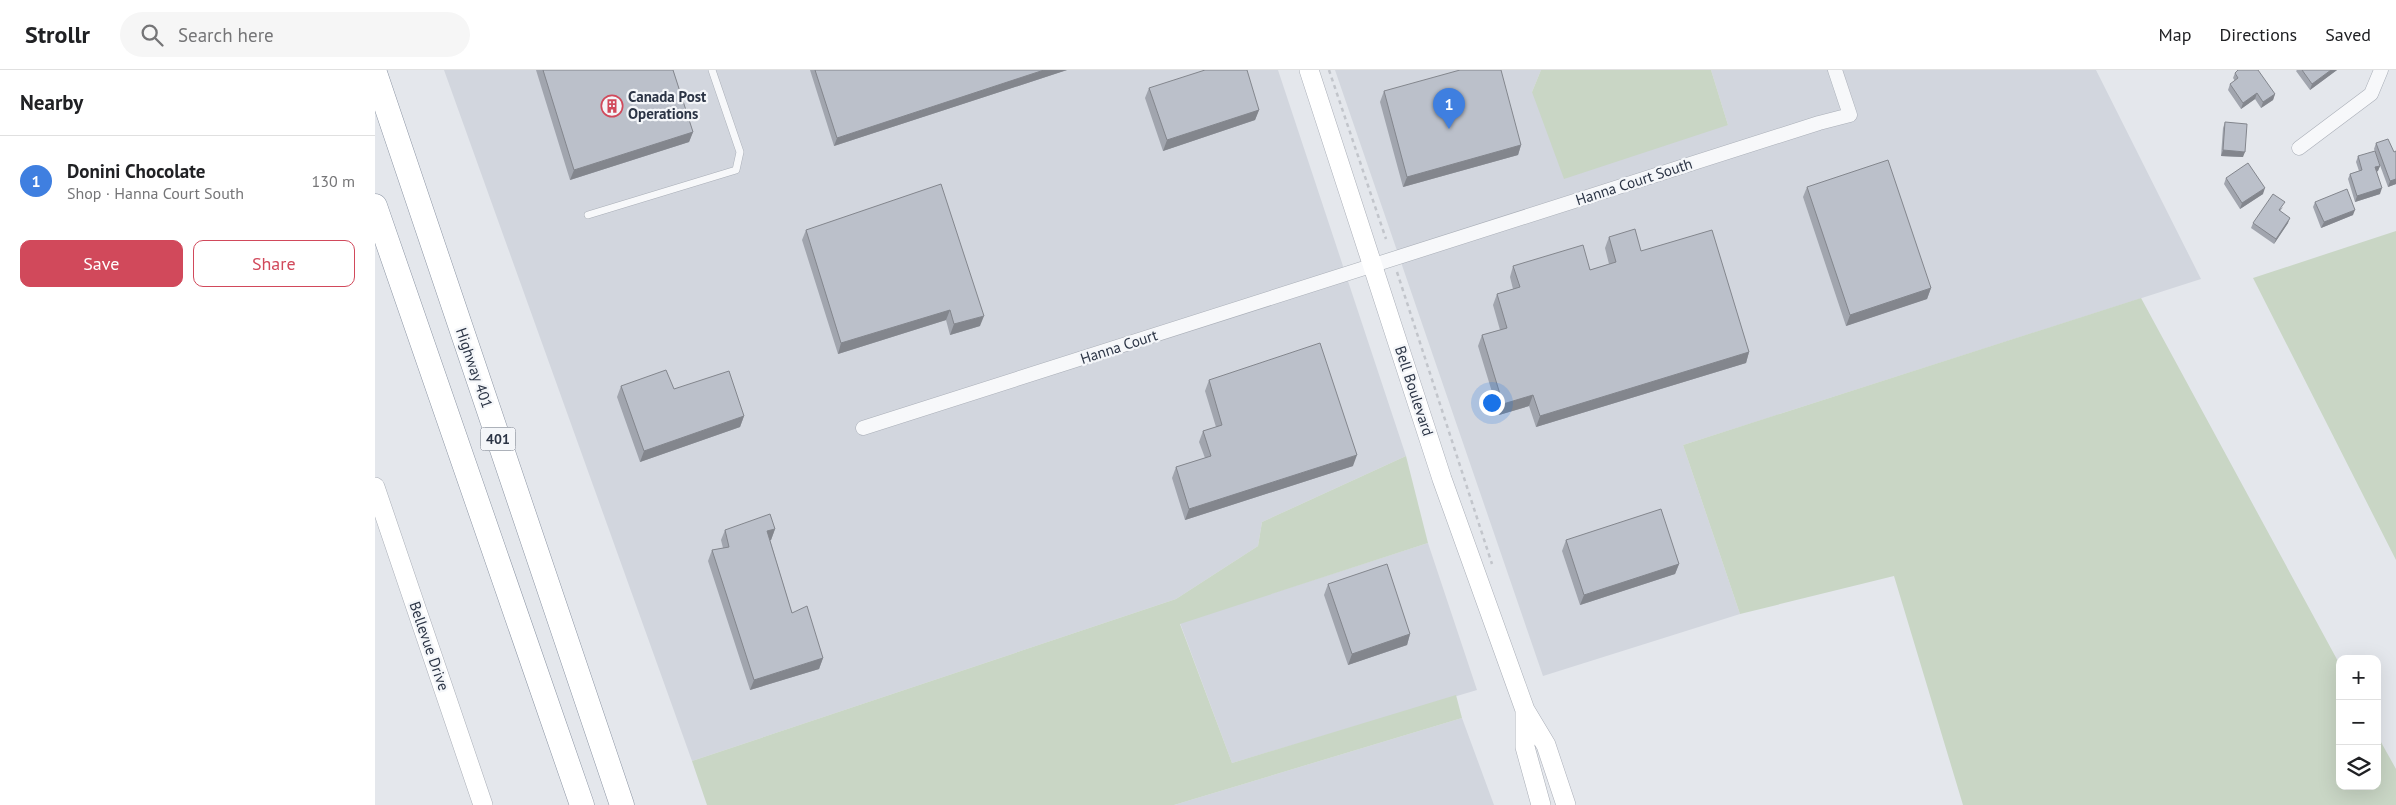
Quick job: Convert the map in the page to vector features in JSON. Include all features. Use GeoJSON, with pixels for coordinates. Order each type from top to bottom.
{"type":"FeatureCollection","features":[{"type":"Feature","properties":{"kind":"highway","name":"Highway 401"},"geometry":{"type":"LineString","coordinates":[[375,73],[622,805]]}},
{"type":"Feature","properties":{"kind":"highway","name":"401"},"geometry":{"type":"LineString","coordinates":[[375,206],[582,805]]}},
{"type":"Feature","properties":{"kind":"main road","name":"Bell Boulevard"},"geometry":{"type":"LineString","coordinates":[[1309,70],[1374,264],[1442,479],[1525,710],[1546,744],[1566,805]]}},
{"type":"Feature","properties":{"kind":"main road","name":"Bellevue Drive"},"geometry":{"type":"LineString","coordinates":[[375,487],[483,805]]}},
{"type":"Feature","properties":{"kind":"main road","name":"Bell Boulevard"},"geometry":{"type":"LineString","coordinates":[[1525,710],[1525,747],[1541,805]]}},
{"type":"Feature","properties":{"kind":"street","name":"Hanna Court South"},"geometry":{"type":"LineString","coordinates":[[1374,264],[1819,123],[1850,115],[1835,70]]}},
{"type":"Feature","properties":{"kind":"street"},"geometry":{"type":"LineString","coordinates":[[2299,148],[2371,94],[2381,70]]}},
{"type":"Feature","properties":{"kind":"street","name":"Hanna Court"},"geometry":{"type":"LineString","coordinates":[[863,428],[1374,264]]}},
{"type":"Feature","properties":{"kind":"lane"},"geometry":{"type":"LineString","coordinates":[[588,215],[736,170],[740,152],[712,70]]}},
{"type":"Feature","properties":{"kind":"path"},"geometry":{"type":"LineString","coordinates":[[1329,70],[1386,239]]}},
{"type":"Feature","properties":{"kind":"path"},"geometry":{"type":"LineString","coordinates":[[1397,271],[1493,569]]}},
{"type":"Feature","properties":{"kind":"shaded area"},"geometry":{"type":"Polygon","coordinates":[[[444,70],[1278,70],[1406,456],[1262,522],[1258,546],[1176,599],[692,761],[444,70]]]}},
{"type":"Feature","properties":{"kind":"shaded area"},"geometry":{"type":"Polygon","coordinates":[[[1335,70],[1541,70],[1532,92],[1728,125],[1711,70],[2096,70],[2201,279],[1683,445],[1740,614],[1543,676],[1335,70]]]}},
{"type":"Feature","properties":{"kind":"shaded area"},"geometry":{"type":"Polygon","coordinates":[[[1428,543],[1477,690],[1232,763],[1180,623],[1428,543]]]}},
{"type":"Feature","properties":{"kind":"shaded area"},"geometry":{"type":"Polygon","coordinates":[[[1462,718],[1494,805],[1174,805],[1462,718]]]}},
{"type":"Feature","properties":{"kind":"green space"},"geometry":{"type":"Polygon","coordinates":[[[1541,70],[1711,70],[1728,125],[1564,179],[1532,92],[1541,70]]]}},
{"type":"Feature","properties":{"kind":"green space"},"geometry":{"type":"Polygon","coordinates":[[[2396,231],[2396,560],[2253,278],[2396,231]]]}},
{"type":"Feature","properties":{"kind":"green space"},"geometry":{"type":"Polygon","coordinates":[[[2141,298],[2336,658],[2336,790],[2381,790],[2381,742],[2396,769],[2396,805],[1963,805],[1894,576],[1740,614],[1683,445],[2141,298]]]}},
{"type":"Feature","properties":{"kind":"green space"},"geometry":{"type":"Polygon","coordinates":[[[1406,456],[1428,543],[1180,624],[1232,763],[1456,695],[1462,718],[1174,805],[707,805],[692,761],[1176,599],[1258,546],[1262,522],[1406,456]]]}},
{"type":"Feature","properties":{"kind":"building","name":"Canada Post Operations"},"geometry":{"type":"Polygon","coordinates":[[[543,70],[673,70],[693,132],[574,170],[543,70]]]}},
{"type":"Feature","properties":{"kind":"building"},"geometry":{"type":"Polygon","coordinates":[[[815,70],[1044,70],[837,138],[815,70]]]}},
{"type":"Feature","properties":{"kind":"building"},"geometry":{"type":"Polygon","coordinates":[[[1205,70],[1247,70],[1259,110],[1167,140],[1149,88],[1205,70]]]}},
{"type":"Feature","properties":{"kind":"building"},"geometry":{"type":"Polygon","coordinates":[[[1460,70],[1501,70],[1521,145],[1407,177],[1384,91],[1460,70]]]}},
{"type":"Feature","properties":{"kind":"building"},"geometry":{"type":"Polygon","coordinates":[[[2238,70],[2258,70],[2275,94],[2263,102],[2257,93],[2243,103],[2230,84],[2238,78],[2235,73],[2238,70]]]}},
{"type":"Feature","properties":{"kind":"building"},"geometry":{"type":"Polygon","coordinates":[[[2302,70],[2331,70],[2312,84],[2302,70]]]}},
{"type":"Feature","properties":{"kind":"building"},"geometry":{"type":"Polygon","coordinates":[[[2225,122],[2247,124],[2245,152],[2223,150],[2225,122]]]}},
{"type":"Feature","properties":{"kind":"building"},"geometry":{"type":"Polygon","coordinates":[[[2388,139],[2394,152],[2396,151],[2396,179],[2390,181],[2376,143],[2388,139]]]}},
{"type":"Feature","properties":{"kind":"building"},"geometry":{"type":"Polygon","coordinates":[[[2375,151],[2380,166],[2375,167],[2382,188],[2357,196],[2350,174],[2362,170],[2358,156],[2375,151]]]}},
{"type":"Feature","properties":{"kind":"building"},"geometry":{"type":"Polygon","coordinates":[[[1888,160],[1931,288],[1850,315],[1807,187],[1888,160]]]}},
{"type":"Feature","properties":{"kind":"building"},"geometry":{"type":"Polygon","coordinates":[[[2248,163],[2265,188],[2242,203],[2226,178],[2248,163]]]}},
{"type":"Feature","properties":{"kind":"building"},"geometry":{"type":"Polygon","coordinates":[[[941,184],[984,316],[954,324],[950,310],[841,343],[806,230],[941,184]]]}},
{"type":"Feature","properties":{"kind":"building"},"geometry":{"type":"Polygon","coordinates":[[[2347,189],[2355,210],[2324,222],[2315,202],[2347,189]]]}},
{"type":"Feature","properties":{"kind":"building"},"geometry":{"type":"Polygon","coordinates":[[[2273,194],[2285,202],[2279,210],[2290,218],[2276,239],[2253,223],[2273,194]]]}},
{"type":"Feature","properties":{"kind":"building"},"geometry":{"type":"Polygon","coordinates":[[[1635,229],[1641,251],[1712,230],[1749,352],[1540,416],[1533,395],[1503,404],[1482,335],[1507,328],[1497,294],[1520,287],[1513,266],[1583,245],[1590,270],[1616,262],[1609,237],[1635,229]]]}},
{"type":"Feature","properties":{"kind":"building"},"geometry":{"type":"Polygon","coordinates":[[[1320,343],[1357,455],[1189,509],[1176,467],[1211,456],[1203,431],[1222,425],[1209,380],[1320,343]]]}},
{"type":"Feature","properties":{"kind":"building"},"geometry":{"type":"Polygon","coordinates":[[[666,370],[674,389],[729,371],[744,416],[644,451],[621,386],[666,370]]]}},
{"type":"Feature","properties":{"kind":"building"},"geometry":{"type":"Polygon","coordinates":[[[1661,509],[1679,564],[1584,595],[1566,540],[1661,509]]]}},
{"type":"Feature","properties":{"kind":"building"},"geometry":{"type":"Polygon","coordinates":[[[770,514],[775,529],[767,531],[792,613],[807,606],[823,658],[754,680],[712,550],[729,547],[725,530],[770,514]]]}},
{"type":"Feature","properties":{"kind":"building"},"geometry":{"type":"Polygon","coordinates":[[[1387,564],[1410,634],[1352,654],[1328,584],[1387,564]]]}},
{"type":"Feature","properties":{"kind":"place","name":"Canada Post Operations"},"geometry":{"type":"Point","coordinates":[612,106]}},
{"type":"Feature","properties":{"kind":"place","name":"Donini Chocolate"},"geometry":{"type":"Point","coordinates":[1449,129]}}]}
